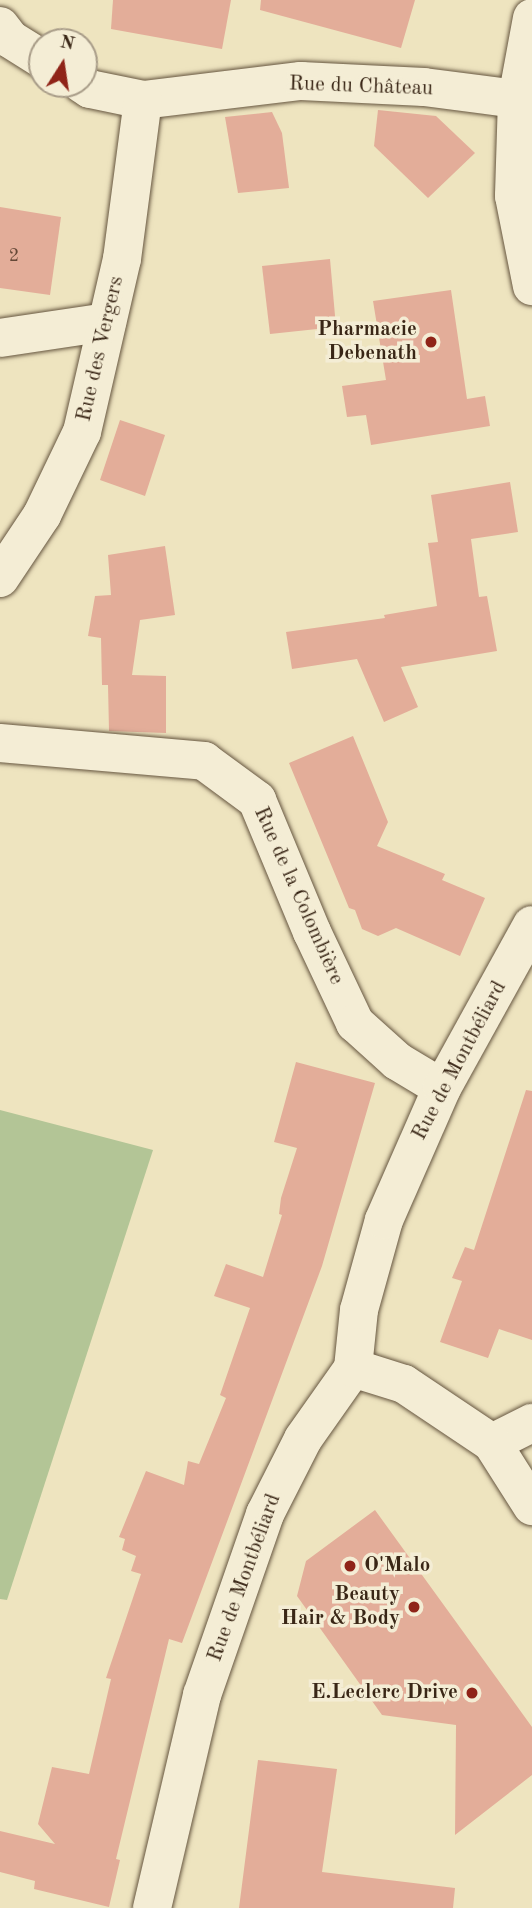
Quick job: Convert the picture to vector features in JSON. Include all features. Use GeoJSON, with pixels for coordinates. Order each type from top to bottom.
{"type":"FeatureCollection","features":[{"type":"Feature","properties":{"kind":"street"},"geometry":{"type":"LineString","coordinates":[[532,18],[517,99],[514,196],[532,286]]}},
{"type":"Feature","properties":{"kind":"street"},"geometry":{"type":"LineString","coordinates":[[0,26],[10,40],[28,51]]}},
{"type":"Feature","properties":{"kind":"street","name":"Rue du Château"},"geometry":{"type":"LineString","coordinates":[[98,91],[143,100],[301,81],[424,87],[517,99]]}},
{"type":"Feature","properties":{"kind":"street","name":"Rue des Vergers"},"geometry":{"type":"LineString","coordinates":[[0,578],[42,515],[82,432],[122,259],[143,100]]}},
{"type":"Feature","properties":{"kind":"street"},"geometry":{"type":"LineString","coordinates":[[0,338],[107,322]]}},
{"type":"Feature","properties":{"kind":"street","name":"Rue de la Colombière"},"geometry":{"type":"LineString","coordinates":[[0,743],[204,761],[257,800],[312,932],[355,1023],[397,1061],[442,1088]]}},
{"type":"Feature","properties":{"kind":"street","name":"Rue de Montbéliard"},"geometry":{"type":"LineString","coordinates":[[152,1908],[202,1695],[265,1514],[303,1439],[353,1368],[359,1310],[384,1220],[442,1088],[532,925]]}},
{"type":"Feature","properties":{"kind":"street"},"geometry":{"type":"LineString","coordinates":[[353,1368],[404,1384],[492,1443],[532,1506]]}},
{"type":"Feature","properties":{"kind":"street"},"geometry":{"type":"LineString","coordinates":[[492,1443],[532,1423]]}},
{"type":"Feature","properties":{"kind":"green space"},"geometry":{"type":"Polygon","coordinates":[[[0,1110],[153,1150],[7,1600],[0,1599],[0,1110]]]}},
{"type":"Feature","properties":{"kind":"building"},"geometry":{"type":"Polygon","coordinates":[[[113,0],[231,0],[222,49],[111,29],[113,0]]]}},
{"type":"Feature","properties":{"kind":"building"},"geometry":{"type":"Polygon","coordinates":[[[261,0],[415,0],[401,48],[260,10],[261,0]]]}},
{"type":"Feature","properties":{"kind":"building"},"geometry":{"type":"Polygon","coordinates":[[[378,110],[436,116],[475,153],[428,198],[374,146],[378,110]]]}},
{"type":"Feature","properties":{"kind":"building"},"geometry":{"type":"Polygon","coordinates":[[[272,112],[282,133],[289,188],[238,193],[225,117],[272,112]]]}},
{"type":"Feature","properties":{"kind":"building"},"geometry":{"type":"Polygon","coordinates":[[[0,207],[61,217],[50,295],[0,288],[0,207]]]}},
{"type":"Feature","properties":{"kind":"building"},"geometry":{"type":"Polygon","coordinates":[[[330,259],[336,327],[270,334],[262,266],[330,259]]]}},
{"type":"Feature","properties":{"kind":"building"},"geometry":{"type":"Polygon","coordinates":[[[451,290],[467,399],[485,396],[490,426],[371,445],[366,415],[347,417],[342,386],[386,380],[373,301],[451,290]]]}},
{"type":"Feature","properties":{"kind":"building"},"geometry":{"type":"Polygon","coordinates":[[[120,420],[165,435],[145,496],[100,480],[120,420]]]}},
{"type":"Feature","properties":{"kind":"building"},"geometry":{"type":"Polygon","coordinates":[[[510,482],[518,532],[471,539],[479,597],[487,596],[497,651],[401,667],[418,707],[384,722],[357,659],[292,669],[286,632],[385,618],[384,615],[437,606],[428,543],[438,542],[431,495],[510,482]]]}},
{"type":"Feature","properties":{"kind":"building"},"geometry":{"type":"Polygon","coordinates":[[[165,546],[175,615],[140,620],[132,675],[166,676],[166,733],[109,731],[108,685],[102,685],[101,638],[88,636],[95,596],[111,595],[108,555],[165,546]]]}},
{"type":"Feature","properties":{"kind":"building"},"geometry":{"type":"Polygon","coordinates":[[[353,736],[388,822],[377,846],[445,874],[442,880],[485,898],[460,956],[396,928],[378,936],[362,929],[355,910],[349,908],[289,763],[353,736]]]}},
{"type":"Feature","properties":{"kind":"building"},"geometry":{"type":"Polygon","coordinates":[[[296,1062],[375,1083],[322,1266],[182,1643],[169,1639],[116,1859],[120,1860],[109,1907],[34,1889],[35,1881],[0,1872],[0,1831],[55,1844],[38,1824],[52,1767],[89,1774],[111,1679],[106,1678],[141,1574],[131,1571],[136,1556],[122,1550],[125,1539],[119,1537],[146,1471],[184,1485],[188,1461],[199,1464],[226,1398],[220,1395],[250,1308],[214,1296],[226,1264],[263,1277],[282,1215],[279,1214],[281,1198],[297,1148],[274,1142],[296,1062]]]}},
{"type":"Feature","properties":{"kind":"building"},"geometry":{"type":"Polygon","coordinates":[[[526,1090],[532,1091],[532,1340],[499,1329],[488,1358],[440,1342],[462,1281],[452,1278],[465,1247],[474,1250],[526,1090]]]}},
{"type":"Feature","properties":{"kind":"building"},"geometry":{"type":"Polygon","coordinates":[[[375,1510],[532,1727],[532,1775],[455,1835],[456,1725],[382,1715],[297,1596],[306,1561],[375,1510]]]}},
{"type":"Feature","properties":{"kind":"building"},"geometry":{"type":"Polygon","coordinates":[[[258,1760],[337,1769],[322,1872],[455,1888],[453,1908],[239,1908],[258,1760]]]}},
{"type":"Feature","properties":{"kind":"place","name":"Pharmacie Debenath"},"geometry":{"type":"Point","coordinates":[431,342]}},
{"type":"Feature","properties":{"kind":"place","name":"O'Malo"},"geometry":{"type":"Point","coordinates":[350,1566]}},
{"type":"Feature","properties":{"kind":"place","name":"Beauty Hair & Body"},"geometry":{"type":"Point","coordinates":[414,1607]}},
{"type":"Feature","properties":{"kind":"place","name":"E.Leclerc Drive"},"geometry":{"type":"Point","coordinates":[472,1693]}}]}
